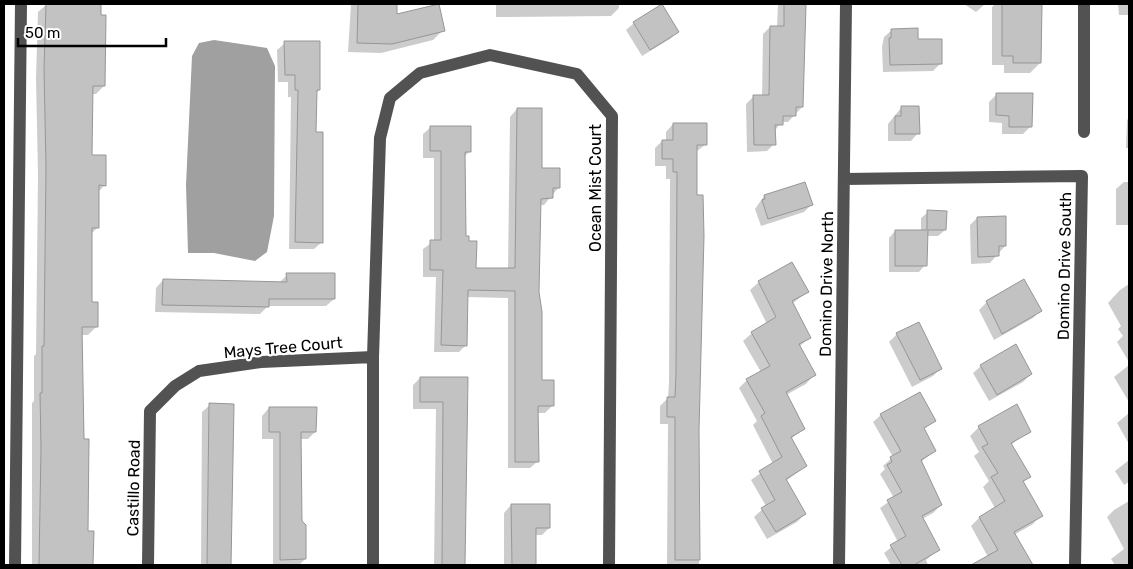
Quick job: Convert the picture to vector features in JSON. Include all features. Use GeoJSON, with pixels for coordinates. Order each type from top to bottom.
{"type":"FeatureCollection","features":[{"type":"Feature","properties":{"kind":"street"},"geometry":{"type":"LineString","coordinates":[[15,565],[21,4]]}},
{"type":"Feature","properties":{"kind":"street","name":"Domino Drive North"},"geometry":{"type":"LineString","coordinates":[[839,565],[846,4]]}},
{"type":"Feature","properties":{"kind":"street"},"geometry":{"type":"LineString","coordinates":[[1084,4],[1084,132]]}},
{"type":"Feature","properties":{"kind":"street","name":"Ocean Mist Court"},"geometry":{"type":"LineString","coordinates":[[373,565],[373,357],[380,138],[390,98],[420,73],[490,55],[577,74],[612,116],[610,565]]}},
{"type":"Feature","properties":{"kind":"street","name":"Domino Drive South"},"geometry":{"type":"LineString","coordinates":[[844,179],[1082,176],[1075,565]]}},
{"type":"Feature","properties":{"kind":"street","name":"Mays Tree Court"},"geometry":{"type":"LineString","coordinates":[[150,411],[175,386],[200,371],[261,362],[373,357]]}},
{"type":"Feature","properties":{"kind":"street","name":"Castillo Road"},"geometry":{"type":"LineString","coordinates":[[148,565],[150,411]]}},
{"type":"Feature","properties":{"kind":"shaded area"},"geometry":{"type":"Polygon","coordinates":[[[214,40],[267,48],[275,66],[274,216],[267,252],[255,261],[214,253],[188,253],[186,185],[192,56],[199,43],[214,40]]]}},
{"type":"Feature","properties":{"kind":"building"},"geometry":{"type":"Polygon","coordinates":[[[46,4],[101,4],[101,15],[106,15],[105,86],[93,86],[92,155],[106,155],[106,186],[99,185],[99,228],[92,228],[92,302],[98,302],[98,327],[82,327],[84,439],[89,439],[88,531],[94,531],[93,565],[39,565],[40,393],[42,393],[42,346],[44,346],[46,167],[44,69],[46,4]]]}},
{"type":"Feature","properties":{"kind":"building"},"geometry":{"type":"Polygon","coordinates":[[[358,4],[397,4],[397,14],[439,4],[445,31],[392,44],[357,43],[358,4]]]}},
{"type":"Feature","properties":{"kind":"building"},"geometry":{"type":"Polygon","coordinates":[[[662,4],[679,32],[650,50],[633,22],[662,4]]]}},
{"type":"Feature","properties":{"kind":"building"},"geometry":{"type":"Polygon","coordinates":[[[784,4],[806,4],[803,107],[796,107],[796,116],[783,116],[783,125],[775,125],[776,145],[754,145],[753,95],[769,95],[770,26],[784,26],[784,4]]]}},
{"type":"Feature","properties":{"kind":"building"},"geometry":{"type":"Polygon","coordinates":[[[1002,4],[1042,4],[1041,63],[1013,63],[1013,56],[1002,56],[1002,4]]]}},
{"type":"Feature","properties":{"kind":"building"},"geometry":{"type":"Polygon","coordinates":[[[918,28],[918,39],[942,39],[942,64],[890,65],[889,38],[891,38],[891,29],[918,28]]]}},
{"type":"Feature","properties":{"kind":"building"},"geometry":{"type":"Polygon","coordinates":[[[284,41],[320,41],[320,90],[317,90],[316,132],[323,132],[323,243],[295,242],[298,90],[295,90],[295,75],[285,75],[284,41]]]}},
{"type":"Feature","properties":{"kind":"building"},"geometry":{"type":"Polygon","coordinates":[[[996,93],[1033,93],[1032,127],[1009,127],[1009,116],[996,115],[996,93]]]}},
{"type":"Feature","properties":{"kind":"building"},"geometry":{"type":"Polygon","coordinates":[[[901,106],[919,106],[920,134],[895,134],[895,116],[901,116],[901,106]]]}},
{"type":"Feature","properties":{"kind":"building"},"geometry":{"type":"Polygon","coordinates":[[[517,108],[542,108],[542,168],[560,168],[560,188],[553,188],[553,198],[541,199],[539,292],[542,312],[542,380],[554,380],[554,406],[538,406],[539,462],[515,462],[515,291],[468,290],[467,346],[441,345],[443,270],[430,270],[430,240],[441,240],[441,151],[430,151],[430,126],[471,126],[471,152],[465,152],[466,236],[469,236],[469,241],[477,241],[476,268],[515,268],[517,108]]]}},
{"type":"Feature","properties":{"kind":"building"},"geometry":{"type":"Polygon","coordinates":[[[673,123],[707,123],[707,145],[697,145],[697,195],[703,195],[704,236],[699,430],[700,560],[675,560],[675,417],[667,417],[667,397],[675,397],[677,172],[673,172],[673,159],[662,159],[662,140],[673,140],[673,123]]]}},
{"type":"Feature","properties":{"kind":"building"},"geometry":{"type":"Polygon","coordinates":[[[805,182],[813,205],[768,219],[762,200],[765,199],[764,195],[805,182]]]}},
{"type":"Feature","properties":{"kind":"building"},"geometry":{"type":"Polygon","coordinates":[[[927,210],[947,211],[946,230],[928,230],[927,266],[895,266],[895,230],[927,230],[927,210]]]}},
{"type":"Feature","properties":{"kind":"building"},"geometry":{"type":"Polygon","coordinates":[[[1006,216],[1006,246],[999,246],[999,256],[978,257],[977,217],[1006,216]]]}},
{"type":"Feature","properties":{"kind":"building"},"geometry":{"type":"Polygon","coordinates":[[[792,262],[809,292],[792,301],[811,338],[799,344],[816,375],[786,392],[805,429],[791,437],[807,466],[786,479],[806,514],[776,532],[761,508],[775,500],[759,471],[782,457],[761,416],[765,413],[746,379],[770,366],[751,332],[776,317],[758,281],[792,262]]]}},
{"type":"Feature","properties":{"kind":"building"},"geometry":{"type":"Polygon","coordinates":[[[286,273],[335,273],[335,299],[269,299],[269,307],[162,305],[163,279],[287,282],[286,273]]]}},
{"type":"Feature","properties":{"kind":"building"},"geometry":{"type":"Polygon","coordinates":[[[1024,279],[1042,311],[1002,334],[986,301],[1024,279]]]}},
{"type":"Feature","properties":{"kind":"building"},"geometry":{"type":"Polygon","coordinates":[[[919,322],[942,369],[920,380],[896,333],[919,322]]]}},
{"type":"Feature","properties":{"kind":"building"},"geometry":{"type":"Polygon","coordinates":[[[1016,344],[1032,374],[997,395],[980,365],[1016,344]]]}},
{"type":"Feature","properties":{"kind":"building"},"geometry":{"type":"Polygon","coordinates":[[[420,377],[468,377],[465,565],[442,565],[443,402],[420,402],[420,377]]]}},
{"type":"Feature","properties":{"kind":"building"},"geometry":{"type":"Polygon","coordinates":[[[920,392],[936,421],[924,428],[936,451],[921,460],[942,505],[922,516],[940,550],[914,565],[902,565],[890,545],[906,536],[887,500],[902,492],[887,465],[892,462],[890,457],[901,451],[880,414],[920,392]]]}},
{"type":"Feature","properties":{"kind":"building"},"geometry":{"type":"Polygon","coordinates":[[[209,403],[234,404],[231,565],[207,565],[209,403]]]}},
{"type":"Feature","properties":{"kind":"building"},"geometry":{"type":"Polygon","coordinates":[[[1017,404],[1031,432],[1011,443],[1031,477],[1023,481],[1043,516],[1014,532],[1033,565],[971,565],[998,550],[979,517],[1005,501],[991,477],[998,473],[982,447],[988,444],[978,426],[1017,404]]]}},
{"type":"Feature","properties":{"kind":"building"},"geometry":{"type":"Polygon","coordinates":[[[269,407],[317,407],[316,432],[301,432],[302,521],[306,525],[306,559],[280,560],[280,432],[269,432],[269,407]]]}},
{"type":"Feature","properties":{"kind":"building"},"geometry":{"type":"Polygon","coordinates":[[[511,504],[550,504],[550,528],[536,528],[536,565],[512,565],[511,504]]]}}]}
